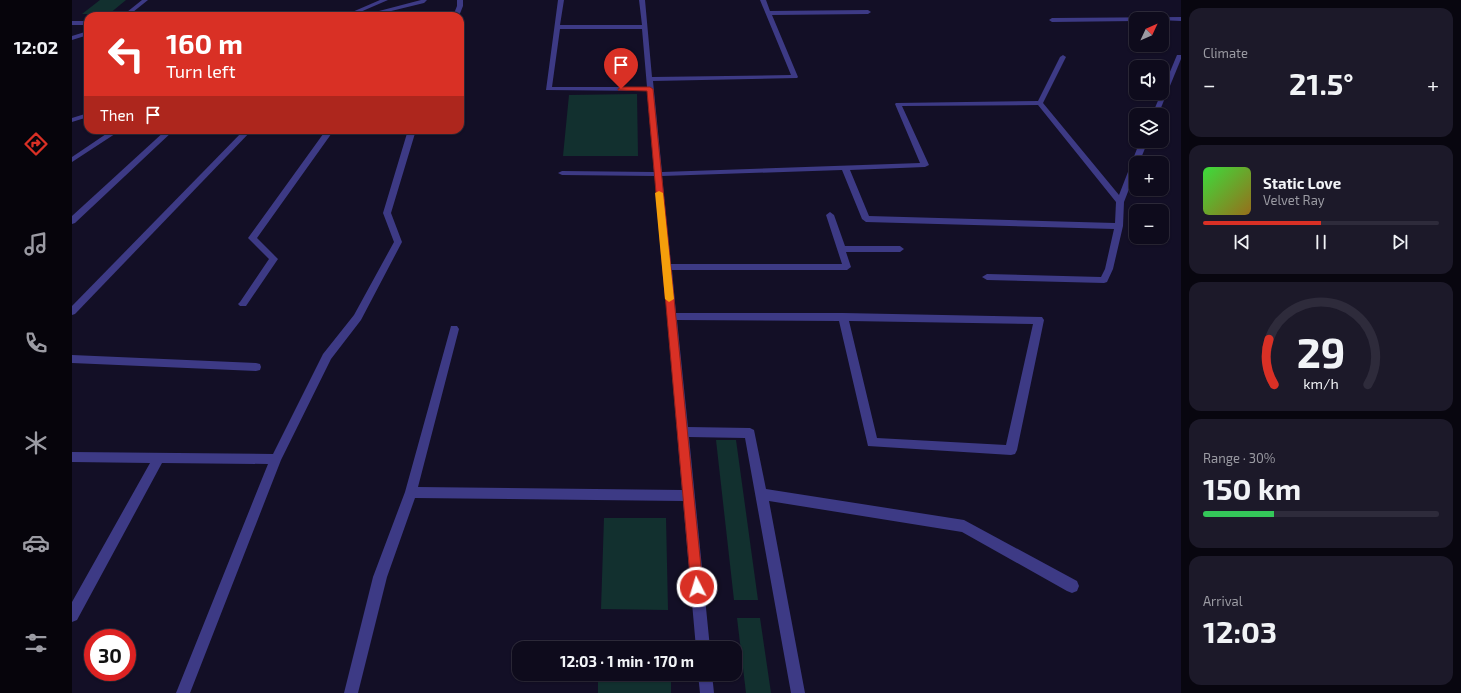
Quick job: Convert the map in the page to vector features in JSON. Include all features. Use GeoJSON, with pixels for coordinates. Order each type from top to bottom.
{"type":"FeatureCollection","features":[{"type":"Feature","properties":{"kind":"street"},"geometry":{"type":"LineString","coordinates":[[130,12],[145,0]]}},
{"type":"Feature","properties":{"kind":"street"},"geometry":{"type":"LineString","coordinates":[[356,12],[385,0]]}},
{"type":"Feature","properties":{"kind":"street"},"geometry":{"type":"LineString","coordinates":[[386,12],[422,2],[424,0]]}},
{"type":"Feature","properties":{"kind":"street"},"geometry":{"type":"LineString","coordinates":[[458,12],[460,0]]}},
{"type":"Feature","properties":{"kind":"street"},"geometry":{"type":"LineString","coordinates":[[561,0],[548,90],[795,77],[763,0]]}},
{"type":"Feature","properties":{"kind":"street"},"geometry":{"type":"LineString","coordinates":[[642,0],[657,174],[702,641]]}},
{"type":"Feature","properties":{"kind":"street"},"geometry":{"type":"LineString","coordinates":[[403,12],[407,5]]}},
{"type":"Feature","properties":{"kind":"street"},"geometry":{"type":"LineString","coordinates":[[769,13],[868,12]]}},
{"type":"Feature","properties":{"kind":"street"},"geometry":{"type":"LineString","coordinates":[[1052,20],[1129,19]]}},
{"type":"Feature","properties":{"kind":"street"},"geometry":{"type":"LineString","coordinates":[[1169,19],[1181,19]]}},
{"type":"Feature","properties":{"kind":"street"},"geometry":{"type":"LineString","coordinates":[[72,23],[84,23]]}},
{"type":"Feature","properties":{"kind":"street"},"geometry":{"type":"LineString","coordinates":[[557,27],[644,27]]}},
{"type":"Feature","properties":{"kind":"street"},"geometry":{"type":"LineString","coordinates":[[72,38],[84,34]]}},
{"type":"Feature","properties":{"kind":"street"},"geometry":{"type":"LineString","coordinates":[[1158,108],[1179,56]]}},
{"type":"Feature","properties":{"kind":"street"},"geometry":{"type":"LineString","coordinates":[[1040,103],[1063,57]]}},
{"type":"Feature","properties":{"kind":"street"},"geometry":{"type":"LineString","coordinates":[[562,173],[657,174],[925,166],[898,104],[1040,103]]}},
{"type":"Feature","properties":{"kind":"street"},"geometry":{"type":"LineString","coordinates":[[1040,103],[1120,202]]}},
{"type":"Feature","properties":{"kind":"street"},"geometry":{"type":"LineString","coordinates":[[72,120],[84,116]]}},
{"type":"Feature","properties":{"kind":"street"},"geometry":{"type":"LineString","coordinates":[[72,160],[111,134]]}},
{"type":"Feature","properties":{"kind":"street"},"geometry":{"type":"LineString","coordinates":[[72,221],[166,134]]}},
{"type":"Feature","properties":{"kind":"street"},"geometry":{"type":"LineString","coordinates":[[72,312],[218,163],[244,134]]}},
{"type":"Feature","properties":{"kind":"street"},"geometry":{"type":"LineString","coordinates":[[243,304],[274,259],[252,238],[327,134]]}},
{"type":"Feature","properties":{"kind":"street"},"geometry":{"type":"LineString","coordinates":[[183,693],[276,459],[327,358],[358,317],[398,242],[387,212],[411,134]]}},
{"type":"Feature","properties":{"kind":"street"},"geometry":{"type":"LineString","coordinates":[[987,278],[1104,280],[1109,269],[1119,226],[1120,202],[1141,148]]}},
{"type":"Feature","properties":{"kind":"street"},"geometry":{"type":"LineString","coordinates":[[845,168],[866,219],[1119,226]]}},
{"type":"Feature","properties":{"kind":"street"},"geometry":{"type":"LineString","coordinates":[[666,268],[847,267],[830,215]]}},
{"type":"Feature","properties":{"kind":"street"},"geometry":{"type":"LineString","coordinates":[[841,249],[900,248]]}},
{"type":"Feature","properties":{"kind":"street"},"geometry":{"type":"LineString","coordinates":[[671,316],[842,317],[1039,320],[1012,450],[872,443],[842,317]]}},
{"type":"Feature","properties":{"kind":"street"},"geometry":{"type":"LineString","coordinates":[[351,693],[380,577],[411,492],[454,329]]}},
{"type":"Feature","properties":{"kind":"street"},"geometry":{"type":"LineString","coordinates":[[72,359],[256,367]]}},
{"type":"Feature","properties":{"kind":"street"},"geometry":{"type":"LineString","coordinates":[[682,432],[750,433],[798,693]]}},
{"type":"Feature","properties":{"kind":"street"},"geometry":{"type":"LineString","coordinates":[[72,457],[276,459]]}},
{"type":"Feature","properties":{"kind":"street"},"geometry":{"type":"LineString","coordinates":[[72,615],[158,459]]}},
{"type":"Feature","properties":{"kind":"street"},"geometry":{"type":"LineString","coordinates":[[411,492],[689,496]]}},
{"type":"Feature","properties":{"kind":"street"},"geometry":{"type":"LineString","coordinates":[[761,494],[964,526],[1072,586]]}},
{"type":"Feature","properties":{"kind":"street"},"geometry":{"type":"LineString","coordinates":[[706,681],[707,693]]}},
{"type":"Feature","properties":{"kind":"green space"},"geometry":{"type":"Polygon","coordinates":[[[100,0],[126,0],[111,12],[85,12],[100,0]]]}},
{"type":"Feature","properties":{"kind":"green space"},"geometry":{"type":"Polygon","coordinates":[[[637,94],[638,156],[563,156],[569,95],[637,94]]]}},
{"type":"Feature","properties":{"kind":"green space"},"geometry":{"type":"Polygon","coordinates":[[[716,440],[736,440],[758,600],[734,600],[716,440]]]}},
{"type":"Feature","properties":{"kind":"green space"},"geometry":{"type":"Polygon","coordinates":[[[604,518],[666,518],[668,610],[601,609],[604,518]]]}},
{"type":"Feature","properties":{"kind":"green space"},"geometry":{"type":"Polygon","coordinates":[[[737,618],[760,618],[771,693],[746,693],[742,660],[742,641],[740,641],[737,618]]]}},
{"type":"Feature","properties":{"kind":"green space"},"geometry":{"type":"Polygon","coordinates":[[[598,681],[671,681],[671,693],[598,693],[598,681]]]}},
{"type":"Feature","properties":{"kind":"slow traffic"},"geometry":{"type":"LineString","coordinates":[[659,193],[669,299]]}},
{"type":"Feature","properties":{"kind":"route"},"geometry":{"type":"LineString","coordinates":[[621,89],[650,89],[697,587]]}}]}
